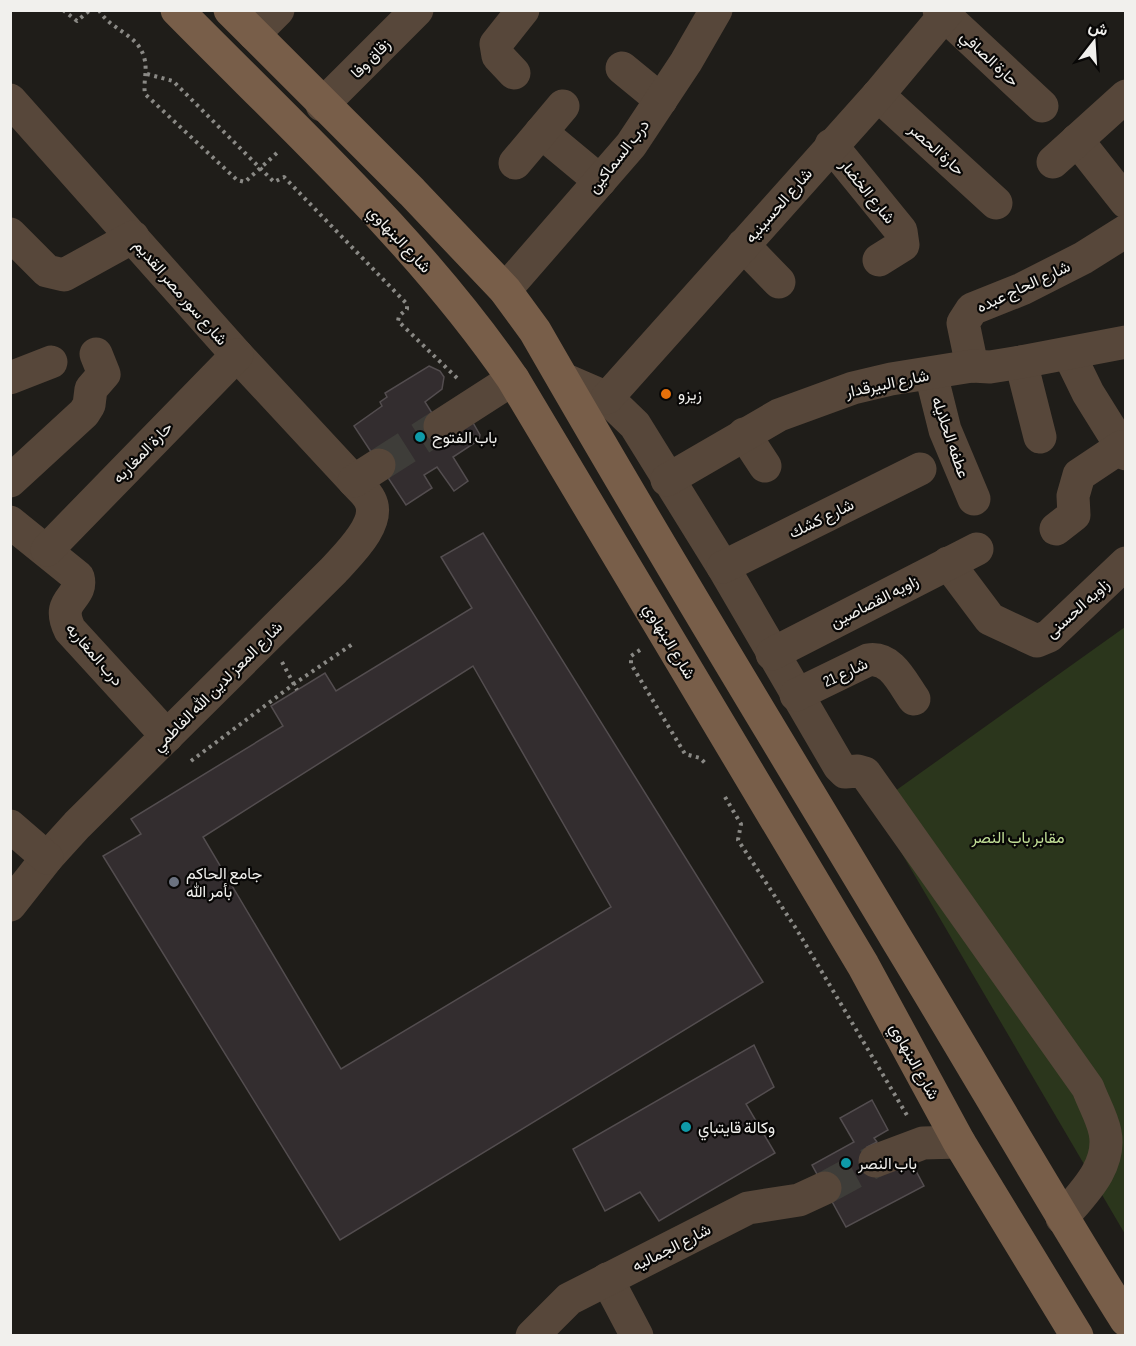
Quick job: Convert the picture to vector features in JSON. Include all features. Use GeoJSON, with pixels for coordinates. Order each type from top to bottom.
{"type":"FeatureCollection","features":[{"type":"Feature","properties":{"kind":"main road","name":"شارع البنهاوي"},"geometry":{"type":"LineString","coordinates":[[177,10],[425,264],[476,325],[513,380],[863,965],[960,1142],[1077,1335]]}},
{"type":"Feature","properties":{"kind":"main road"},"geometry":{"type":"LineString","coordinates":[[230,10],[322,105],[412,192],[505,290],[536,331],[562,379],[1125,1320]]}},
{"type":"Feature","properties":{"kind":"main road"},"geometry":{"type":"LineString","coordinates":[[960,1142],[1005,1118]]}},
{"type":"Feature","properties":{"kind":"street"},"geometry":{"type":"LineString","coordinates":[[254,34],[278,10]]}},
{"type":"Feature","properties":{"kind":"street","name":"زقاق وفا"},"geometry":{"type":"LineString","coordinates":[[322,105],[417,10]]}},
{"type":"Feature","properties":{"kind":"street"},"geometry":{"type":"LineString","coordinates":[[514,73],[498,56],[496,44],[523,10]]}},
{"type":"Feature","properties":{"kind":"street","name":"درب السماكين"},"geometry":{"type":"LineString","coordinates":[[505,290],[631,145],[716,10]]}},
{"type":"Feature","properties":{"kind":"street","name":"شارع الحسينيه"},"geometry":{"type":"LineString","coordinates":[[607,398],[878,95],[944,12]]}},
{"type":"Feature","properties":{"kind":"street","name":"حارة الصافي"},"geometry":{"type":"LineString","coordinates":[[944,12],[1042,106]]}},
{"type":"Feature","properties":{"kind":"street"},"geometry":{"type":"LineString","coordinates":[[622,68],[661,100]]}},
{"type":"Feature","properties":{"kind":"street","name":"حارة الحصر"},"geometry":{"type":"LineString","coordinates":[[878,95],[996,202]]}},
{"type":"Feature","properties":{"kind":"street"},"geometry":{"type":"LineString","coordinates":[[1053,162],[1125,96]]}},
{"type":"Feature","properties":{"kind":"street"},"geometry":{"type":"LineString","coordinates":[[515,163],[563,106]]}},
{"type":"Feature","properties":{"kind":"street","name":"شارع سور مصر القديم"},"geometry":{"type":"LineString","coordinates":[[16,117],[134,237],[237,355],[367,473]]}},
{"type":"Feature","properties":{"kind":"street"},"geometry":{"type":"LineString","coordinates":[[541,132],[600,181]]}},
{"type":"Feature","properties":{"kind":"street"},"geometry":{"type":"LineString","coordinates":[[1077,140],[1125,201]]}},
{"type":"Feature","properties":{"kind":"street","name":"شارع الخضار"},"geometry":{"type":"LineString","coordinates":[[831,145],[902,231],[903,246],[879,260]]}},
{"type":"Feature","properties":{"kind":"street","name":"شارع الحاج عبده"},"geometry":{"type":"LineString","coordinates":[[972,366],[963,323],[972,309],[1022,289],[1083,258],[1125,231]]}},
{"type":"Feature","properties":{"kind":"street"},"geometry":{"type":"LineString","coordinates":[[10,234],[40,265],[55,275],[73,272],[134,237]]}},
{"type":"Feature","properties":{"kind":"street"},"geometry":{"type":"LineString","coordinates":[[743,245],[779,282]]}},
{"type":"Feature","properties":{"kind":"street","name":"شارع البيرقدار"},"geometry":{"type":"LineString","coordinates":[[667,480],[779,416],[853,388],[972,366],[990,367],[1125,343]]}},
{"type":"Feature","properties":{"kind":"street"},"geometry":{"type":"LineString","coordinates":[[10,481],[88,409],[90,392],[104,371],[96,354]]}},
{"type":"Feature","properties":{"kind":"street"},"geometry":{"type":"LineString","coordinates":[[1056,529],[1074,515],[1073,496],[1079,475],[1123,451],[1069,354]]}},
{"type":"Feature","properties":{"kind":"street","name":"حارة المغاربه"},"geometry":{"type":"LineString","coordinates":[[47,550],[237,355]]}},
{"type":"Feature","properties":{"kind":"street"},"geometry":{"type":"LineString","coordinates":[[10,378],[51,362]]}},
{"type":"Feature","properties":{"kind":"street"},"geometry":{"type":"LineString","coordinates":[[1021,362],[1040,436]]}},
{"type":"Feature","properties":{"kind":"street","name":"عطفه الحلايله"},"geometry":{"type":"LineString","coordinates":[[931,374],[945,430],[974,499]]}},
{"type":"Feature","properties":{"kind":"street"},"geometry":{"type":"LineString","coordinates":[[562,379],[607,398],[634,426],[723,567],[842,770],[862,772],[867,777],[1088,1088],[1105,1131],[1116,1144],[1096,1176],[1062,1218]]}},
{"type":"Feature","properties":{"kind":"street"},"geometry":{"type":"LineString","coordinates":[[440,426],[513,380]]}},
{"type":"Feature","properties":{"kind":"street"},"geometry":{"type":"LineString","coordinates":[[744,434],[765,466]]}},
{"type":"Feature","properties":{"kind":"street","name":"شارع كشك"},"geometry":{"type":"LineString","coordinates":[[723,567],[920,469]]}},
{"type":"Feature","properties":{"kind":"street","name":"شارع المعز لدين الله الفاطمي"},"geometry":{"type":"LineString","coordinates":[[10,905],[46,858],[334,570],[371,522],[367,473]]}},
{"type":"Feature","properties":{"kind":"street","name":"درب المغاربه"},"geometry":{"type":"LineString","coordinates":[[10,522],[70,568],[80,581],[64,610],[63,617],[70,630],[167,736]]}},
{"type":"Feature","properties":{"kind":"street","name":"زاويه القصاصين"},"geometry":{"type":"LineString","coordinates":[[772,654],[977,549]]}},
{"type":"Feature","properties":{"kind":"street","name":"زاويه الحسنى"},"geometry":{"type":"LineString","coordinates":[[948,563],[990,619],[1037,641],[1049,636],[1125,563]]}},
{"type":"Feature","properties":{"kind":"street","name":"شارع 21"},"geometry":{"type":"LineString","coordinates":[[796,695],[868,660],[876,659],[890,666],[914,699]]}},
{"type":"Feature","properties":{"kind":"street"},"geometry":{"type":"LineString","coordinates":[[10,826],[46,858]]}},
{"type":"Feature","properties":{"kind":"street"},"geometry":{"type":"LineString","coordinates":[[875,1161],[923,1143],[960,1142]]}},
{"type":"Feature","properties":{"kind":"street","name":"شارع الجماليه"},"geometry":{"type":"LineString","coordinates":[[532,1335],[568,1299],[747,1208],[799,1200],[825,1188]]}},
{"type":"Feature","properties":{"kind":"street"},"geometry":{"type":"LineString","coordinates":[[607,1279],[637,1335]]}},
{"type":"Feature","properties":{"kind":"path"},"geometry":{"type":"LineString","coordinates":[[63,10],[77,21],[89,11]]}},
{"type":"Feature","properties":{"kind":"path"},"geometry":{"type":"LineString","coordinates":[[99,10],[109,24],[134,39],[140,47],[147,74],[145,94],[237,180],[245,182],[277,153]]}},
{"type":"Feature","properties":{"kind":"path"},"geometry":{"type":"LineString","coordinates":[[147,74],[173,81],[274,182],[284,177],[407,304],[407,309],[399,316],[398,321],[480,401]]}},
{"type":"Feature","properties":{"kind":"path"},"geometry":{"type":"LineString","coordinates":[[665,633],[631,656],[630,662],[685,754],[700,758],[711,773]]}},
{"type":"Feature","properties":{"kind":"path"},"geometry":{"type":"LineString","coordinates":[[191,761],[294,684],[354,643]]}},
{"type":"Feature","properties":{"kind":"path"},"geometry":{"type":"LineString","coordinates":[[287,672],[297,690]]}},
{"type":"Feature","properties":{"kind":"path"},"geometry":{"type":"LineString","coordinates":[[723,794],[741,824],[738,840],[797,930],[923,1143]]}},
{"type":"Feature","properties":{"kind":"green space","name":"مقابر باب النصر"},"geometry":{"type":"Polygon","coordinates":[[[1125,627],[1125,1234],[874,806],[1125,627]]]}},
{"type":"Feature","properties":{"kind":"building","name":"باب الفتوح"},"geometry":{"type":"Polygon","coordinates":[[[429,366],[440,371],[444,377],[442,389],[425,402],[440,426],[472,421],[480,435],[479,440],[453,457],[468,481],[454,491],[437,467],[424,475],[432,488],[406,505],[354,426],[382,406],[380,402],[387,397],[385,393],[429,366]]]}},
{"type":"Feature","properties":{"kind":"building","name":"جامع الحاكم بأمر الله"},"geometry":{"type":"Polygon","coordinates":[[[483,533],[763,982],[340,1240],[103,856],[141,834],[131,819],[283,726],[271,706],[325,673],[336,691],[472,608],[441,557],[483,533]],[[473,666],[203,837],[341,1069],[611,907],[473,666]]]}},
{"type":"Feature","properties":{"kind":"building","name":"وكالة قايتباي"},"geometry":{"type":"Polygon","coordinates":[[[754,1045],[774,1087],[746,1104],[775,1153],[659,1221],[640,1192],[605,1211],[573,1149],[754,1045]]]}},
{"type":"Feature","properties":{"kind":"building","name":"باب النصر"},"geometry":{"type":"Polygon","coordinates":[[[872,1100],[888,1130],[874,1138],[877,1142],[867,1147],[878,1168],[909,1158],[924,1186],[846,1227],[812,1165],[854,1142],[840,1118],[872,1100]]]}},
{"type":"Feature","properties":{"kind":"tunnel"},"geometry":{"type":"LineString","coordinates":[[379,465],[440,426]]}},
{"type":"Feature","properties":{"kind":"tunnel"},"geometry":{"type":"LineString","coordinates":[[825,1188],[875,1161]]}},
{"type":"Feature","properties":{"kind":"place","name":"زيزو"},"geometry":{"type":"Point","coordinates":[666,394]}},
{"type":"Feature","properties":{"kind":"place","name":"باب الفتوح"},"geometry":{"type":"Point","coordinates":[420,437]}},
{"type":"Feature","properties":{"kind":"place","name":"جامع الحاكم بأمر الله"},"geometry":{"type":"Point","coordinates":[174,882]}},
{"type":"Feature","properties":{"kind":"place","name":"وكالة قايتباي"},"geometry":{"type":"Point","coordinates":[686,1127]}},
{"type":"Feature","properties":{"kind":"place","name":"باب النصر"},"geometry":{"type":"Point","coordinates":[846,1163]}}]}
